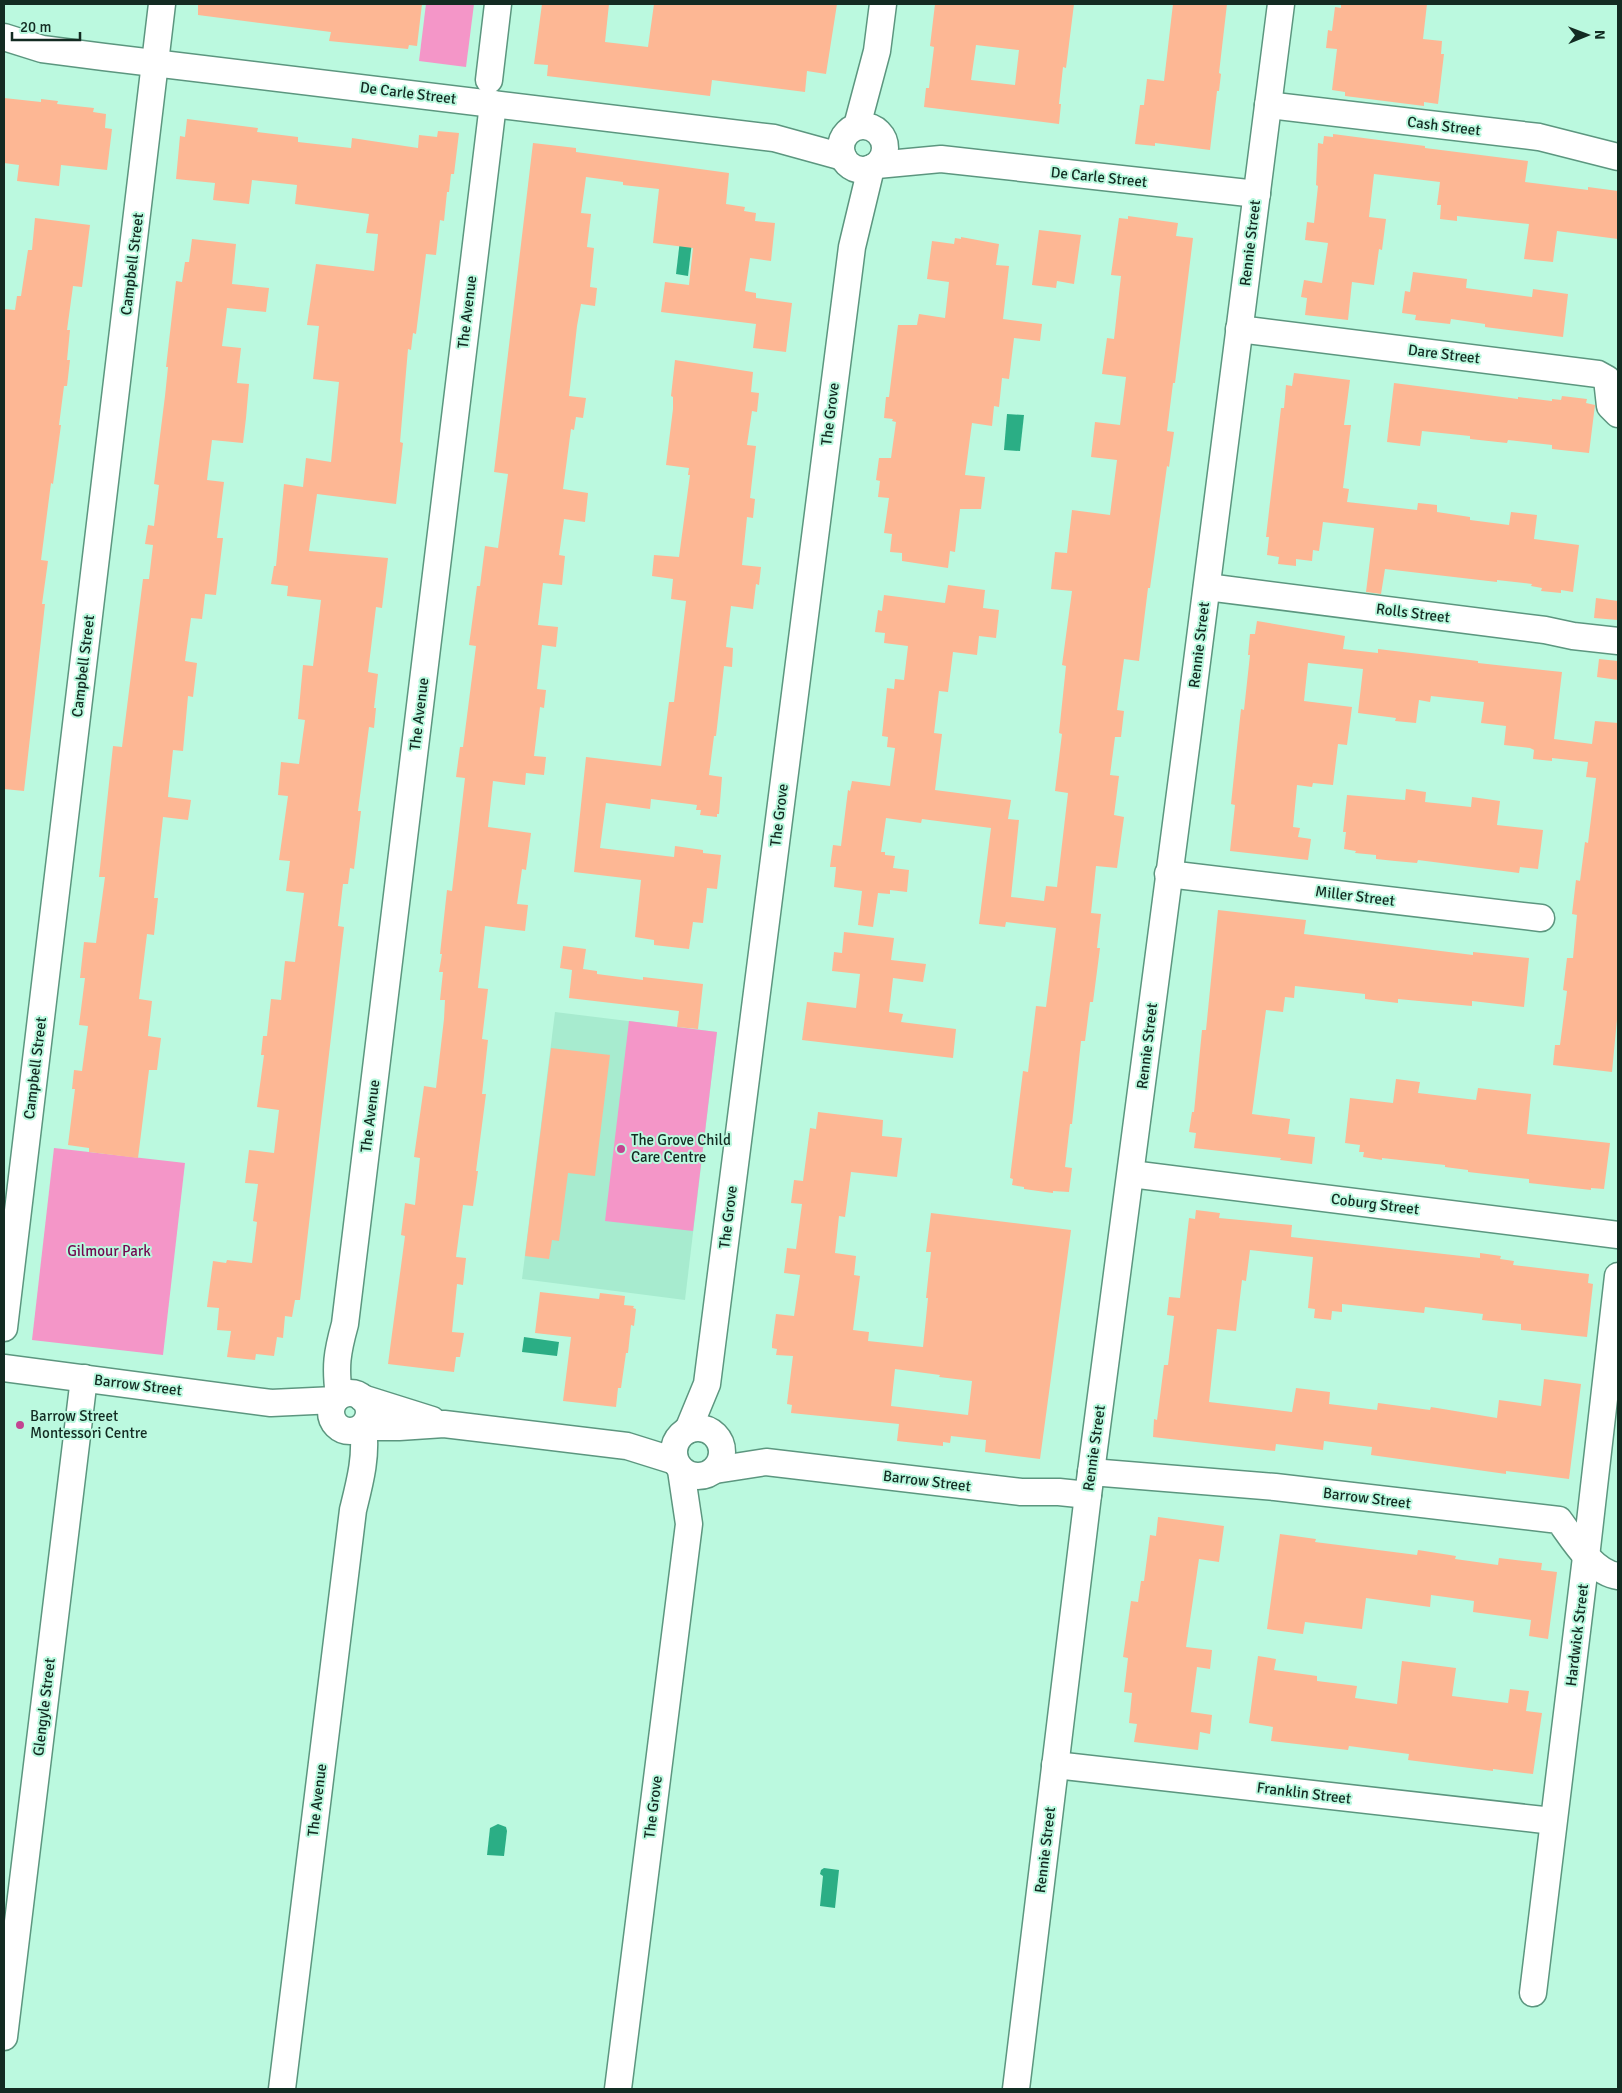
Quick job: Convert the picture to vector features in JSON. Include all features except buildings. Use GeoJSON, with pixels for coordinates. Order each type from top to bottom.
{"type":"FeatureCollection","features":[{"type":"Feature","properties":{"kind":"street","name":"Campbell Street"},"geometry":{"type":"LineString","coordinates":[[4,1328],[162,4]]}},
{"type":"Feature","properties":{"kind":"street","name":"The Avenue"},"geometry":{"type":"LineString","coordinates":[[282,2089],[353,1510],[345,1324],[491,92],[498,4]]}},
{"type":"Feature","properties":{"kind":"street","name":"The Grove"},"geometry":{"type":"LineString","coordinates":[[618,2089],[688,1524],[680,1450],[706,1384],[852,247],[863,148],[883,4]]}},
{"type":"Feature","properties":{"kind":"street","name":"Rennie Street"},"geometry":{"type":"LineString","coordinates":[[1016,2089],[1089,1483],[1131,1174],[1280,4]]}},
{"type":"Feature","properties":{"kind":"street","name":"De Carle Street"},"geometry":{"type":"LineString","coordinates":[[4,37],[42,48],[155,62],[491,92],[774,138],[941,159],[1256,194]]}},
{"type":"Feature","properties":{"kind":"street","name":"De Carle Street"},"geometry":{"type":"LineString","coordinates":[[4,53],[42,48]]}},
{"type":"Feature","properties":{"kind":"street","name":"Cash Street"},"geometry":{"type":"LineString","coordinates":[[1268,105],[1538,137],[1618,157]]}},
{"type":"Feature","properties":{"kind":"street","name":"Dare Street"},"geometry":{"type":"LineString","coordinates":[[1239,329],[1598,374],[1607,379],[1610,406],[1618,414]]}},
{"type":"Feature","properties":{"kind":"street","name":"Rolls Street"},"geometry":{"type":"LineString","coordinates":[[1206,587],[1525,627],[1618,641]]}},
{"type":"Feature","properties":{"kind":"street","name":"Miller Street"},"geometry":{"type":"LineString","coordinates":[[1168,874],[1541,918]]}},
{"type":"Feature","properties":{"kind":"street","name":"Coburg Street"},"geometry":{"type":"LineString","coordinates":[[1131,1174],[1618,1235]]}},
{"type":"Feature","properties":{"kind":"street","name":"Hardwick Street"},"geometry":{"type":"LineString","coordinates":[[1533,1993],[1618,1276]]}},
{"type":"Feature","properties":{"kind":"street","name":"Barrow Street"},"geometry":{"type":"LineString","coordinates":[[4,1368],[349,1412],[399,1427],[444,1424],[627,1446],[680,1450]]}},
{"type":"Feature","properties":{"kind":"street","name":"Glengyle Street"},"geometry":{"type":"LineString","coordinates":[[4,2037],[84,1378]]}},
{"type":"Feature","properties":{"kind":"street","name":"The Grove"},"geometry":{"type":"LineString","coordinates":[[706,1384],[717,1438]]}},
{"type":"Feature","properties":{"kind":"street"},"geometry":{"type":"LineString","coordinates":[[702,1428],[717,1438],[722,1448],[722,1456],[712,1472],[695,1477],[680,1450],[702,1428]]}},
{"type":"Feature","properties":{"kind":"street","name":"Barrow Street"},"geometry":{"type":"LineString","coordinates":[[717,1438],[766,1462]]}},
{"type":"Feature","properties":{"kind":"street","name":"Barrow Street"},"geometry":{"type":"LineString","coordinates":[[712,1472],[766,1462],[1021,1492],[1059,1492],[1089,1483],[1275,1487],[1559,1520],[1586,1557],[1612,1576],[1618,1576]]}},
{"type":"Feature","properties":{"kind":"street","name":"The Grove"},"geometry":{"type":"LineString","coordinates":[[688,1524],[712,1472]]}},
{"type":"Feature","properties":{"kind":"street","name":"Franklin Street"},"geometry":{"type":"LineString","coordinates":[[1055,1765],[1553,1822]]}},
{"type":"Feature","properties":{"kind":"shaded area"},"geometry":{"type":"Polygon","coordinates":[[[680,240],[692,242],[688,276],[676,274],[680,240]]]}},
{"type":"Feature","properties":{"kind":"shaded area"},"geometry":{"type":"Polygon","coordinates":[[[1007,414],[1024,415],[1020,451],[1004,450],[1007,414]]]}},
{"type":"Feature","properties":{"kind":"shaded area","name":"The Grove Child Care Centre"},"geometry":{"type":"Polygon","coordinates":[[[555,1012],[717,1032],[685,1300],[522,1279],[555,1012]]]}},
{"type":"Feature","properties":{"kind":"shaded area"},"geometry":{"type":"Polygon","coordinates":[[[524,1337],[559,1342],[557,1356],[522,1352],[524,1337]]]}},
{"type":"Feature","properties":{"kind":"shaded area"},"geometry":{"type":"Polygon","coordinates":[[[498,1824],[506,1827],[507,1831],[504,1856],[487,1855],[490,1828],[498,1824]]]}},
{"type":"Feature","properties":{"kind":"shaded area"},"geometry":{"type":"Polygon","coordinates":[[[824,1868],[839,1870],[835,1908],[820,1906],[823,1876],[820,1874],[824,1868]]]}},
{"type":"Feature","properties":{"kind":"green space"},"geometry":{"type":"Polygon","coordinates":[[[426,4],[474,4],[466,67],[419,61],[426,4]]]}},
{"type":"Feature","properties":{"kind":"green space"},"geometry":{"type":"Polygon","coordinates":[[[629,1021],[717,1032],[693,1231],[605,1221],[629,1021]]]}},
{"type":"Feature","properties":{"kind":"green space","name":"Gilmour Park"},"geometry":{"type":"Polygon","coordinates":[[[54,1148],[185,1163],[163,1355],[32,1340],[54,1148]]]}},
{"type":"Feature","properties":{"kind":"place","name":"The Grove Child Care Centre"},"geometry":{"type":"Point","coordinates":[621,1149]}},
{"type":"Feature","properties":{"kind":"place","name":"Barrow Street Montessori Centre"},"geometry":{"type":"Point","coordinates":[20,1425]}}]}
